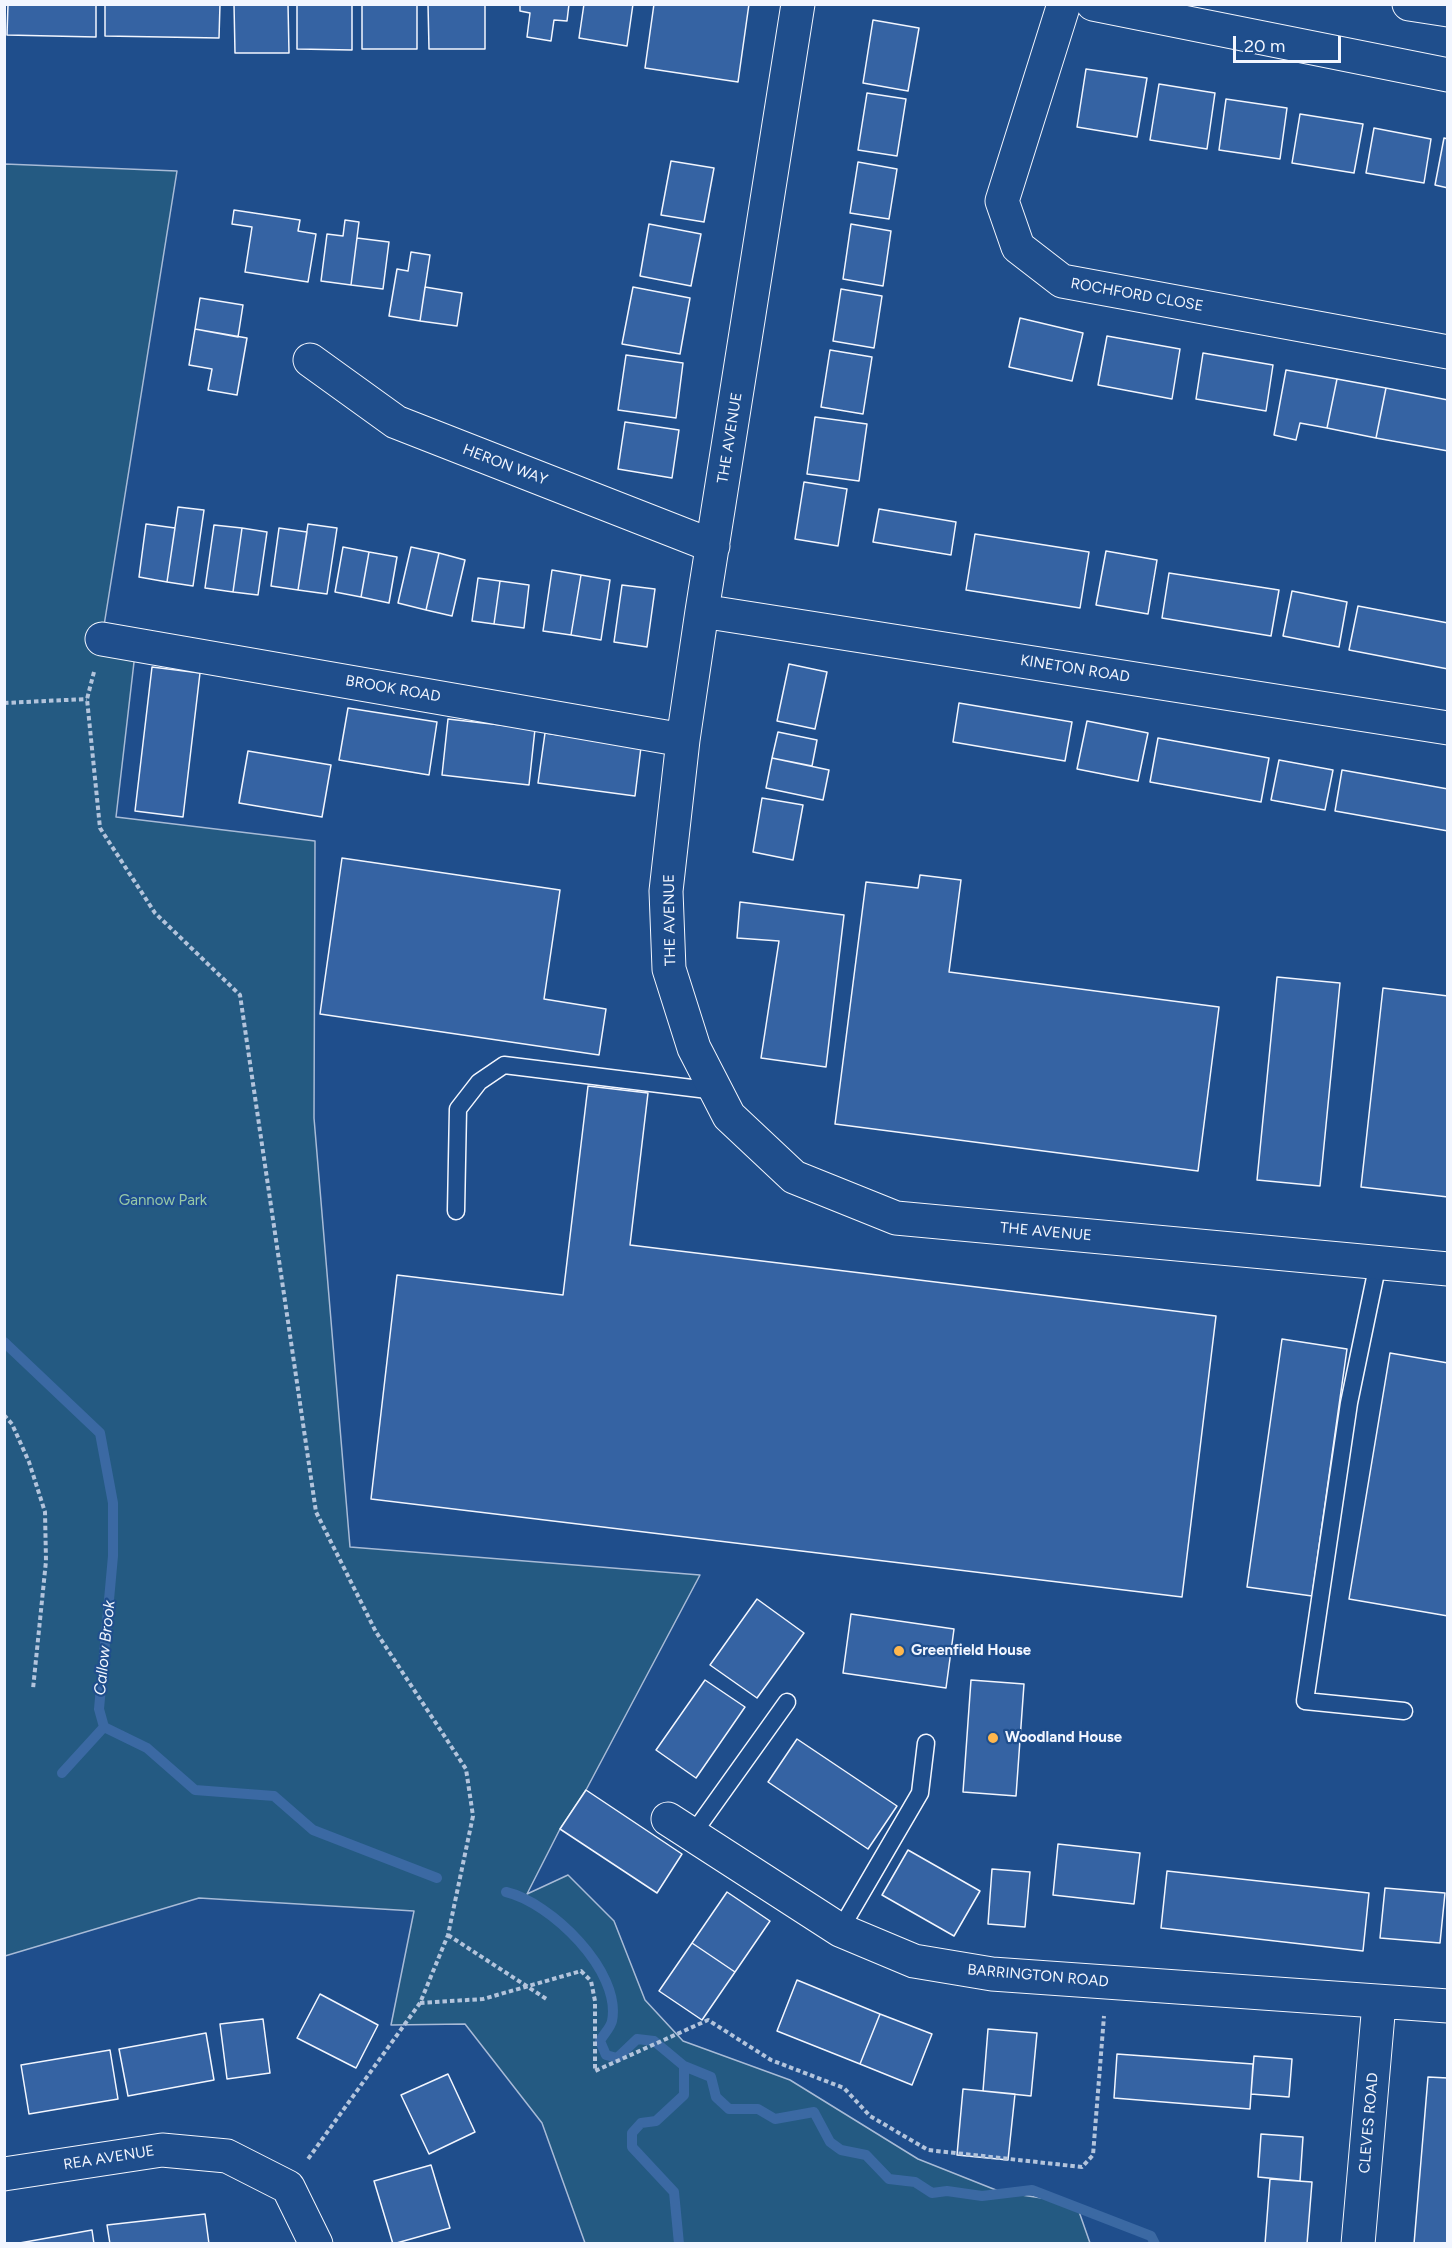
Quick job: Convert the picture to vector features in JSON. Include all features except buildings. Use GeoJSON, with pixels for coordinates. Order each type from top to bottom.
{"type":"FeatureCollection","features":[{"type":"Feature","properties":{"kind":"main road","name":"THE AVENUE"},"geometry":{"type":"LineString","coordinates":[[798,4],[702,611],[683,740],[666,891],[669,969],[694,1048],[716,1091],[729,1116],[794,1177],[896,1218],[1448,1269]]}},
{"type":"Feature","properties":{"kind":"main road","name":"ROCHFORD CLOSE"},"geometry":{"type":"LineString","coordinates":[[1064,4],[1002,201],[1018,247],[1062,281],[1448,352]]}},
{"type":"Feature","properties":{"kind":"main road"},"geometry":{"type":"LineString","coordinates":[[1093,4],[1448,75]]}},
{"type":"Feature","properties":{"kind":"main road"},"geometry":{"type":"LineString","coordinates":[[1409,4],[1448,10]]}},
{"type":"Feature","properties":{"kind":"main road","name":"HERON WAY"},"geometry":{"type":"LineString","coordinates":[[310,360],[396,423],[712,546]]}},
{"type":"Feature","properties":{"kind":"main road","name":"KINETON ROAD"},"geometry":{"type":"LineString","coordinates":[[702,611],[1448,728]]}},
{"type":"Feature","properties":{"kind":"main road","name":"BROOK ROAD"},"geometry":{"type":"LineString","coordinates":[[102,639],[683,740]]}},
{"type":"Feature","properties":{"kind":"main road","name":"BARRINGTON ROAD"},"geometry":{"type":"LineString","coordinates":[[680,1827],[840,1930],[914,1961],[992,1974],[1379,2003],[1448,2006]]}},
{"type":"Feature","properties":{"kind":"main road","name":"CLEVES ROAD"},"geometry":{"type":"LineString","coordinates":[[1358,2244],[1379,2003]]}},
{"type":"Feature","properties":{"kind":"main road","name":"REA AVENUE"},"geometry":{"type":"LineString","coordinates":[[4,2174],[162,2150],[227,2156],[288,2187]]}},
{"type":"Feature","properties":{"kind":"main road"},"geometry":{"type":"LineString","coordinates":[[288,2187],[315,2244]]}},
{"type":"Feature","properties":{"kind":"lane"},"geometry":{"type":"LineString","coordinates":[[456,1211],[458,1109],[479,1082],[504,1065],[716,1091]]}},
{"type":"Feature","properties":{"kind":"lane"},"geometry":{"type":"LineString","coordinates":[[1378,1263],[1349,1403],[1305,1701],[1404,1711]]}},
{"type":"Feature","properties":{"kind":"lane"},"geometry":{"type":"LineString","coordinates":[[680,1827],[787,1702]]}},
{"type":"Feature","properties":{"kind":"lane"},"geometry":{"type":"LineString","coordinates":[[840,1930],[920,1793],[926,1743]]}},
{"type":"Feature","properties":{"kind":"path"},"geometry":{"type":"LineString","coordinates":[[102,639],[87,699],[100,828],[154,913],[240,995],[316,1512],[376,1632],[466,1769],[473,1816],[447,1935],[420,2003],[288,2187]]}},
{"type":"Feature","properties":{"kind":"path"},"geometry":{"type":"LineString","coordinates":[[4,703],[87,699]]}},
{"type":"Feature","properties":{"kind":"path"},"geometry":{"type":"LineString","coordinates":[[4,1415],[28,1462],[45,1512],[46,1561],[33,1689]]}},
{"type":"Feature","properties":{"kind":"path"},"geometry":{"type":"LineString","coordinates":[[447,1935],[548,2000]]}},
{"type":"Feature","properties":{"kind":"path"},"geometry":{"type":"LineString","coordinates":[[420,2003],[483,1999],[580,1971],[591,1981],[595,2001],[595,2071],[708,2020],[771,2060],[844,2088],[870,2116],[928,2150],[1082,2167],[1093,2155],[1107,1983]]}},
{"type":"Feature","properties":{"kind":"green space","name":"Gannow Park"},"geometry":{"type":"Polygon","coordinates":[[[5,164],[177,171],[102,638],[136,645],[116,817],[315,841],[314,1118],[350,1547],[700,1575],[586,1790],[560,1829],[527,1894],[568,1875],[614,1921],[645,2000],[683,2041],[790,2080],[918,2159],[1001,2192],[1076,2203],[1090,2243],[585,2243],[542,2123],[465,2024],[391,2025],[414,1911],[199,1898],[5,1956],[5,164]]]}},
{"type":"Feature","properties":{"kind":"waterway","name":"Callow Brook"},"geometry":{"type":"LineString","coordinates":[[4,1342],[100,1433],[113,1503],[113,1556],[99,1709],[104,1727],[147,1748],[195,1790],[274,1796],[313,1830],[437,1878]]}},
{"type":"Feature","properties":{"kind":"waterway"},"geometry":{"type":"LineString","coordinates":[[62,1773],[104,1727]]}},
{"type":"Feature","properties":{"kind":"waterway"},"geometry":{"type":"LineString","coordinates":[[506,1892],[524,1898],[543,1909],[562,1924],[594,1961],[606,1981],[612,2002],[612,2021],[600,2041],[606,2055],[617,2058],[637,2039],[654,2041],[684,2066],[711,2077],[716,2097],[729,2109],[758,2109],[775,2119],[814,2112],[830,2142],[841,2150],[866,2155],[889,2179],[915,2182],[932,2193],[947,2191],[982,2196],[1032,2190],[1151,2236],[1155,2244]]}},
{"type":"Feature","properties":{"kind":"waterway"},"geometry":{"type":"LineString","coordinates":[[679,2244],[674,2192],[632,2147],[632,2133],[641,2123],[656,2121],[684,2095],[684,2066]]}},
{"type":"Feature","properties":{"kind":"place","name":"Greenfield House"},"geometry":{"type":"Point","coordinates":[899,1651]}},
{"type":"Feature","properties":{"kind":"place","name":"Woodland House"},"geometry":{"type":"Point","coordinates":[993,1738]}}]}
